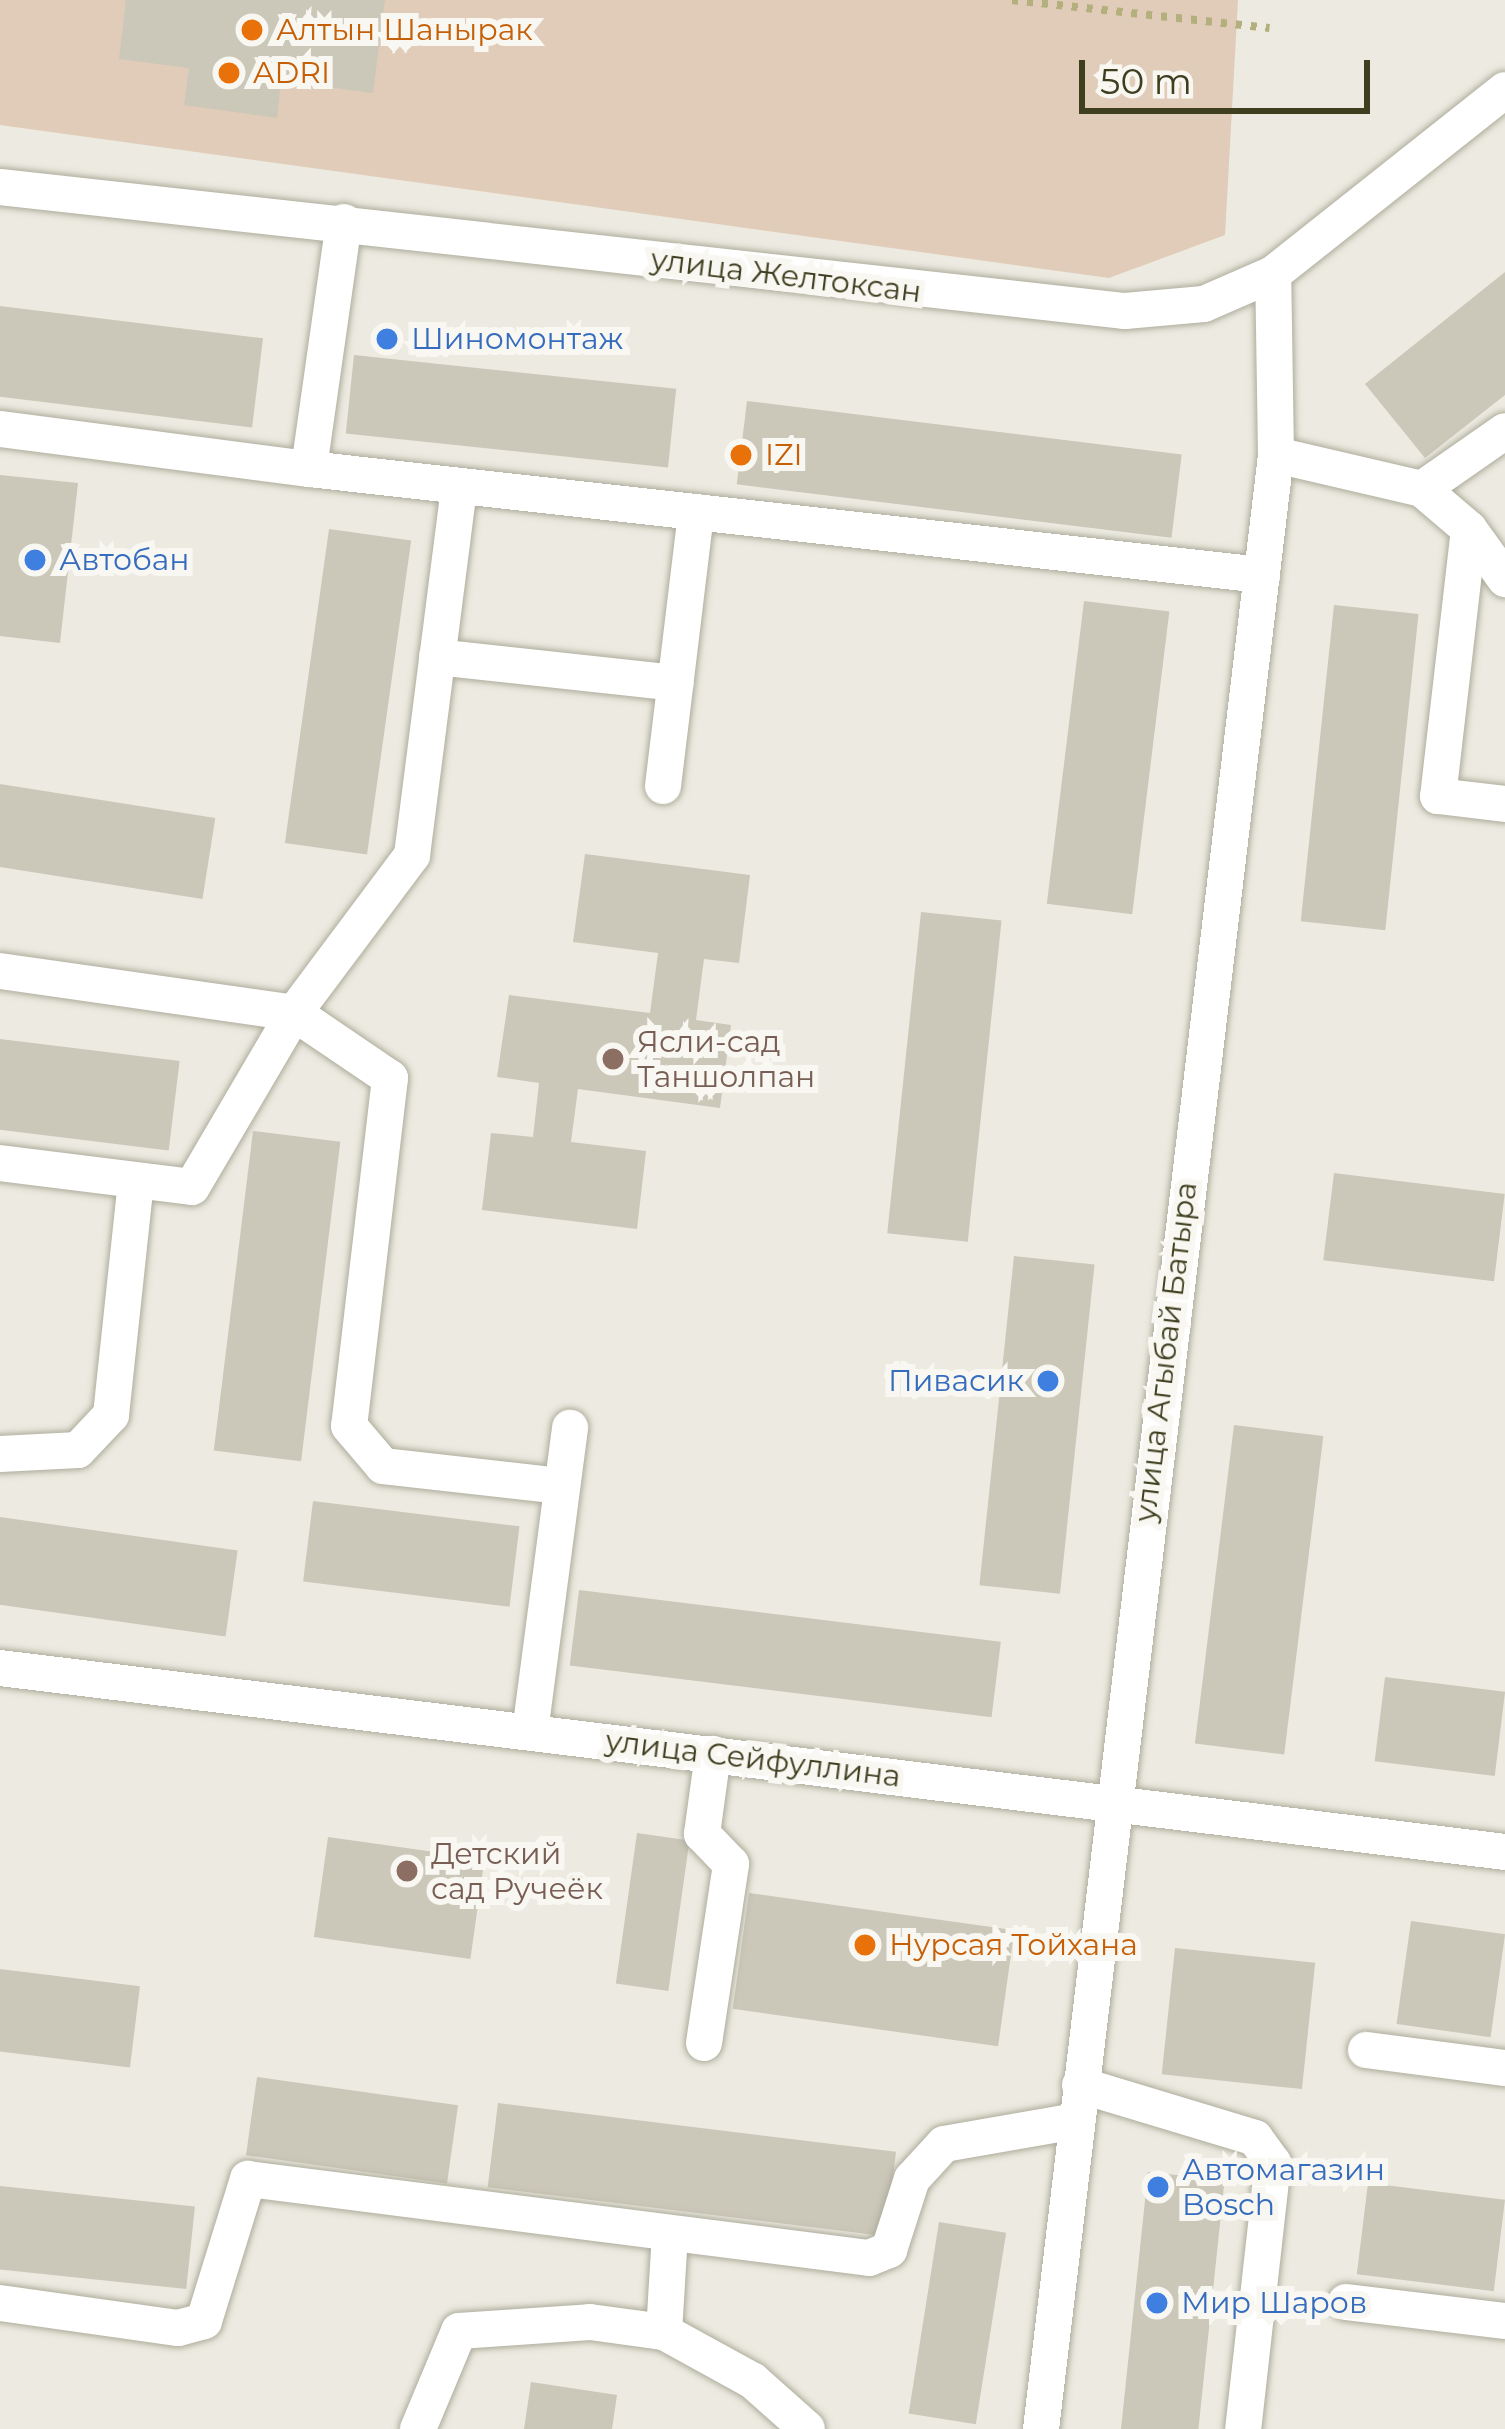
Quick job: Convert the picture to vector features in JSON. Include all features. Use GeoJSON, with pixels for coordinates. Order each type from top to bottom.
{"type":"FeatureCollection","features":[{"type":"Feature","properties":{"kind":"street","name":"улица Желтоксан"},"geometry":{"type":"LineString","coordinates":[[0,187],[344,222],[1064,308],[1204,304],[1273,274],[1505,90]]}},
{"type":"Feature","properties":{"kind":"street"},"geometry":{"type":"LineString","coordinates":[[309,469],[344,222]]}},
{"type":"Feature","properties":{"kind":"street","name":"улица Агыбай Батыра"},"geometry":{"type":"LineString","coordinates":[[1041,2429],[1276,455],[1273,274]]}},
{"type":"Feature","properties":{"kind":"street"},"geometry":{"type":"LineString","coordinates":[[0,430],[1262,575]]}},
{"type":"Feature","properties":{"kind":"street"},"geometry":{"type":"LineString","coordinates":[[1423,489],[1505,431]]}},
{"type":"Feature","properties":{"kind":"street"},"geometry":{"type":"LineString","coordinates":[[1276,455],[1423,489],[1469,530],[1505,579]]}},
{"type":"Feature","properties":{"kind":"street"},"geometry":{"type":"LineString","coordinates":[[0,1163],[192,1187],[294,1013],[412,854],[459,486]]}},
{"type":"Feature","properties":{"kind":"street"},"geometry":{"type":"LineString","coordinates":[[663,786],[697,512]]}},
{"type":"Feature","properties":{"kind":"street"},"geometry":{"type":"LineString","coordinates":[[1469,530],[1438,796],[1505,804]]}},
{"type":"Feature","properties":{"kind":"street"},"geometry":{"type":"LineString","coordinates":[[437,657],[676,683]]}},
{"type":"Feature","properties":{"kind":"street"},"geometry":{"type":"LineString","coordinates":[[0,971],[294,1013],[390,1078],[349,1426],[382,1466],[562,1486]]}},
{"type":"Feature","properties":{"kind":"street"},"geometry":{"type":"LineString","coordinates":[[0,1454],[78,1450],[111,1415],[136,1181]]}},
{"type":"Feature","properties":{"kind":"street"},"geometry":{"type":"LineString","coordinates":[[530,1732],[570,1428]]}},
{"type":"Feature","properties":{"kind":"street","name":"улица Сейфуллина"},"geometry":{"type":"LineString","coordinates":[[0,1668],[1505,1852]]}},
{"type":"Feature","properties":{"kind":"street"},"geometry":{"type":"LineString","coordinates":[[704,2043],[731,1864],[702,1834],[713,1754]]}},
{"type":"Feature","properties":{"kind":"street"},"geometry":{"type":"LineString","coordinates":[[1366,2050],[1505,2068]]}},
{"type":"Feature","properties":{"kind":"street"},"geometry":{"type":"LineString","coordinates":[[0,2303],[178,2328],[204,2320],[248,2179],[869,2258],[889,2250],[912,2179],[944,2144],[1078,2103],[1255,2138],[1273,2163],[1277,2196],[1243,2429]]}},
{"type":"Feature","properties":{"kind":"street"},"geometry":{"type":"LineString","coordinates":[[664,2332],[670,2234]]}},
{"type":"Feature","properties":{"kind":"street"},"geometry":{"type":"LineString","coordinates":[[1346,2302],[1505,2321]]}},
{"type":"Feature","properties":{"kind":"street"},"geometry":{"type":"LineString","coordinates":[[418,2429],[459,2331],[590,2322],[664,2332],[753,2381],[807,2429]]}},
{"type":"Feature","properties":{"kind":"path"},"geometry":{"type":"LineString","coordinates":[[1012,0],[1269,28]]}},
{"type":"Feature","properties":{"kind":"shaded area"},"geometry":{"type":"Polygon","coordinates":[[[0,0],[1238,0],[1225,235],[1109,278],[0,125],[0,0]]]}},
{"type":"Feature","properties":{"kind":"building","name":"Алтын Шанырак"},"geometry":{"type":"Polygon","coordinates":[[[126,0],[385,0],[373,93],[281,81],[277,118],[184,105],[189,68],[119,59],[126,0]]]}},
{"type":"Feature","properties":{"kind":"building"},"geometry":{"type":"Polygon","coordinates":[[[1505,272],[1505,395],[1425,458],[1365,384],[1505,272]]]}},
{"type":"Feature","properties":{"kind":"building"},"geometry":{"type":"Polygon","coordinates":[[[0,306],[263,338],[252,428],[0,397],[0,306]]]}},
{"type":"Feature","properties":{"kind":"building"},"geometry":{"type":"Polygon","coordinates":[[[354,355],[676,389],[668,467],[346,434],[354,355]]]}},
{"type":"Feature","properties":{"kind":"building"},"geometry":{"type":"Polygon","coordinates":[[[747,401],[1182,454],[1171,538],[737,484],[747,401]]]}},
{"type":"Feature","properties":{"kind":"building","name":"Автобан"},"geometry":{"type":"Polygon","coordinates":[[[0,475],[78,483],[60,643],[0,636],[0,475]]]}},
{"type":"Feature","properties":{"kind":"building"},"geometry":{"type":"Polygon","coordinates":[[[329,529],[411,541],[367,854],[285,843],[329,529]]]}},
{"type":"Feature","properties":{"kind":"building"},"geometry":{"type":"Polygon","coordinates":[[[1084,601],[1169,611],[1132,914],[1047,904],[1084,601]]]}},
{"type":"Feature","properties":{"kind":"building"},"geometry":{"type":"Polygon","coordinates":[[[1334,605],[1419,614],[1385,930],[1301,921],[1334,605]]]}},
{"type":"Feature","properties":{"kind":"building"},"geometry":{"type":"Polygon","coordinates":[[[0,784],[215,818],[202,899],[0,867],[0,784]]]}},
{"type":"Feature","properties":{"kind":"building"},"geometry":{"type":"Polygon","coordinates":[[[585,854],[750,875],[739,963],[704,959],[696,1020],[731,1025],[720,1108],[578,1089],[571,1142],[646,1151],[637,1229],[482,1210],[491,1133],[533,1137],[539,1083],[497,1077],[509,995],[650,1013],[658,953],[573,942],[585,854]]]}},
{"type":"Feature","properties":{"kind":"building"},"geometry":{"type":"Polygon","coordinates":[[[921,912],[1002,920],[968,1242],[887,1233],[921,912]]]}},
{"type":"Feature","properties":{"kind":"building"},"geometry":{"type":"Polygon","coordinates":[[[0,1039],[180,1061],[169,1150],[0,1130],[0,1039]]]}},
{"type":"Feature","properties":{"kind":"building"},"geometry":{"type":"Polygon","coordinates":[[[253,1131],[340,1142],[301,1461],[214,1451],[253,1131]]]}},
{"type":"Feature","properties":{"kind":"building"},"geometry":{"type":"Polygon","coordinates":[[[1334,1173],[1505,1194],[1494,1281],[1323,1260],[1334,1173]]]}},
{"type":"Feature","properties":{"kind":"building"},"geometry":{"type":"Polygon","coordinates":[[[1014,1256],[1095,1264],[1060,1594],[979,1585],[1014,1256]]]}},
{"type":"Feature","properties":{"kind":"building"},"geometry":{"type":"Polygon","coordinates":[[[1234,1425],[1323,1436],[1284,1755],[1195,1744],[1234,1425]]]}},
{"type":"Feature","properties":{"kind":"building"},"geometry":{"type":"Polygon","coordinates":[[[313,1501],[519,1526],[510,1607],[303,1581],[313,1501]]]}},
{"type":"Feature","properties":{"kind":"building"},"geometry":{"type":"Polygon","coordinates":[[[0,1517],[238,1550],[226,1637],[0,1605],[0,1517]]]}},
{"type":"Feature","properties":{"kind":"building"},"geometry":{"type":"Polygon","coordinates":[[[579,1590],[1001,1642],[992,1717],[570,1665],[579,1590]]]}},
{"type":"Feature","properties":{"kind":"building"},"geometry":{"type":"Polygon","coordinates":[[[1385,1677],[1505,1692],[1495,1776],[1375,1761],[1385,1677]]]}},
{"type":"Feature","properties":{"kind":"building"},"geometry":{"type":"Polygon","coordinates":[[[637,1833],[689,1840],[668,1991],[616,1984],[637,1833]]]}},
{"type":"Feature","properties":{"kind":"building"},"geometry":{"type":"Polygon","coordinates":[[[328,1837],[484,1859],[470,1959],[314,1937],[328,1837]]]}},
{"type":"Feature","properties":{"kind":"building"},"geometry":{"type":"Polygon","coordinates":[[[749,1893],[1014,1930],[998,2046],[733,2009],[749,1893]]]}},
{"type":"Feature","properties":{"kind":"building"},"geometry":{"type":"Polygon","coordinates":[[[1411,1921],[1505,1934],[1491,2037],[1397,2024],[1411,1921]]]}},
{"type":"Feature","properties":{"kind":"building"},"geometry":{"type":"Polygon","coordinates":[[[1175,1948],[1315,1963],[1302,2089],[1162,2074],[1175,1948]]]}},
{"type":"Feature","properties":{"kind":"building"},"geometry":{"type":"Polygon","coordinates":[[[0,1969],[140,1986],[130,2068],[0,2052],[0,1969]]]}},
{"type":"Feature","properties":{"kind":"building"},"geometry":{"type":"Polygon","coordinates":[[[257,2077],[458,2105],[447,2183],[246,2155],[257,2077]]]}},
{"type":"Feature","properties":{"kind":"building"},"geometry":{"type":"Polygon","coordinates":[[[498,2103],[896,2152],[886,2236],[488,2187],[498,2103]]]}},
{"type":"Feature","properties":{"kind":"building"},"geometry":{"type":"Polygon","coordinates":[[[1148,2172],[1225,2180],[1198,2429],[1121,2429],[1148,2172]]]}},
{"type":"Feature","properties":{"kind":"building"},"geometry":{"type":"Polygon","coordinates":[[[1368,2183],[1505,2200],[1494,2291],[1357,2274],[1368,2183]]]}},
{"type":"Feature","properties":{"kind":"building"},"geometry":{"type":"Polygon","coordinates":[[[0,2186],[195,2206],[186,2289],[0,2269],[0,2186]]]}},
{"type":"Feature","properties":{"kind":"building"},"geometry":{"type":"Polygon","coordinates":[[[939,2222],[1006,2233],[976,2424],[909,2414],[939,2222]]]}},
{"type":"Feature","properties":{"kind":"building"},"geometry":{"type":"Polygon","coordinates":[[[531,2382],[617,2395],[612,2429],[524,2429],[531,2382]]]}},
{"type":"Feature","properties":{"kind":"place","name":"Алтын Шанырак"},"geometry":{"type":"Point","coordinates":[252,30]}},
{"type":"Feature","properties":{"kind":"place","name":"ADRI"},"geometry":{"type":"Point","coordinates":[229,73]}},
{"type":"Feature","properties":{"kind":"place","name":"Шиномонтаж"},"geometry":{"type":"Point","coordinates":[387,339]}},
{"type":"Feature","properties":{"kind":"place","name":"IZI"},"geometry":{"type":"Point","coordinates":[741,455]}},
{"type":"Feature","properties":{"kind":"place","name":"Автобан"},"geometry":{"type":"Point","coordinates":[35,560]}},
{"type":"Feature","properties":{"kind":"place","name":"Ясли-сад Таншолпан"},"geometry":{"type":"Point","coordinates":[613,1059]}},
{"type":"Feature","properties":{"kind":"place","name":"Пивасик"},"geometry":{"type":"Point","coordinates":[1048,1381]}},
{"type":"Feature","properties":{"kind":"place","name":"Детский сад Ручеёк"},"geometry":{"type":"Point","coordinates":[407,1871]}},
{"type":"Feature","properties":{"kind":"place","name":"Нурсая Тойхана"},"geometry":{"type":"Point","coordinates":[865,1945]}},
{"type":"Feature","properties":{"kind":"place","name":"Автомагазин Bosch"},"geometry":{"type":"Point","coordinates":[1158,2187]}},
{"type":"Feature","properties":{"kind":"place","name":"Мир Шаров"},"geometry":{"type":"Point","coordinates":[1157,2303]}}]}
